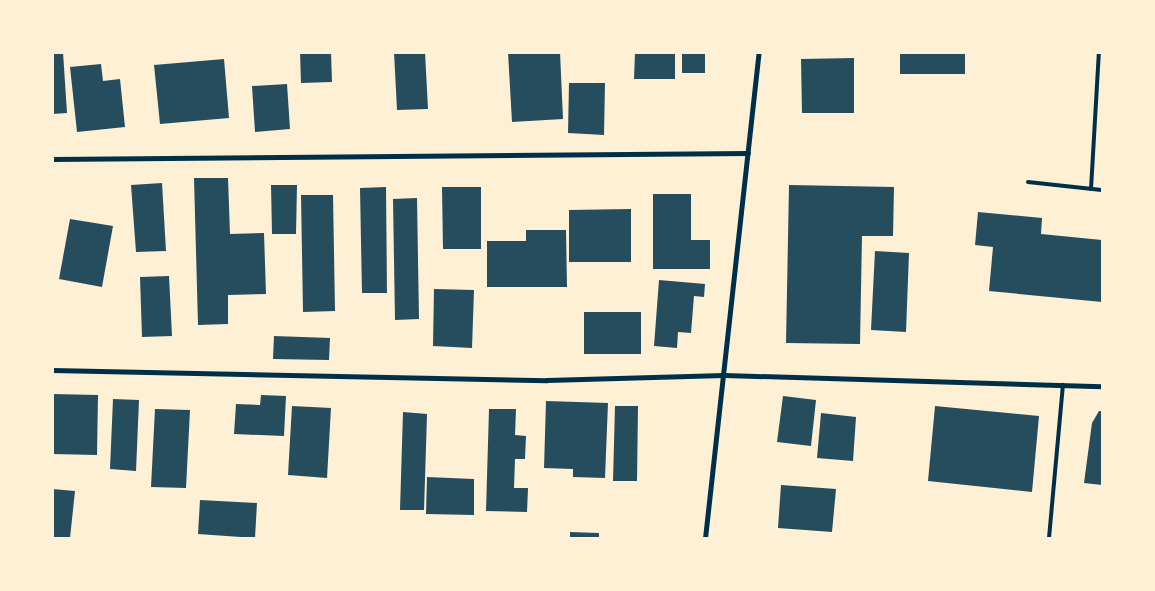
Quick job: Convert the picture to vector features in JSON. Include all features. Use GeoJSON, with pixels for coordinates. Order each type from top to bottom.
{"type":"FeatureCollection","features":[{"type":"Feature","properties":{"kind":"street"},"geometry":{"type":"LineString","coordinates":[[705,538],[759,52]]}},
{"type":"Feature","properties":{"kind":"street"},"geometry":{"type":"LineString","coordinates":[[52,159],[748,153]]}},
{"type":"Feature","properties":{"kind":"street"},"geometry":{"type":"LineString","coordinates":[[52,370],[547,380],[724,375],[1102,386]]}},
{"type":"Feature","properties":{"kind":"lane"},"geometry":{"type":"LineString","coordinates":[[1091,189],[1100,52]]}},
{"type":"Feature","properties":{"kind":"lane"},"geometry":{"type":"LineString","coordinates":[[1028,182],[1102,190]]}},
{"type":"Feature","properties":{"kind":"lane"},"geometry":{"type":"LineString","coordinates":[[1049,538],[1063,385]]}},
{"type":"Feature","properties":{"kind":"building"},"geometry":{"type":"Polygon","coordinates":[[[52,52],[63,52],[67,113],[52,114],[52,52]]]}},
{"type":"Feature","properties":{"kind":"building"},"geometry":{"type":"Polygon","coordinates":[[[300,52],[331,52],[332,82],[301,83],[300,52]]]}},
{"type":"Feature","properties":{"kind":"building"},"geometry":{"type":"Polygon","coordinates":[[[394,52],[425,52],[428,109],[397,110],[394,52]]]}},
{"type":"Feature","properties":{"kind":"building"},"geometry":{"type":"Polygon","coordinates":[[[508,52],[560,52],[563,119],[512,122],[508,52]]]}},
{"type":"Feature","properties":{"kind":"building"},"geometry":{"type":"Polygon","coordinates":[[[635,52],[675,52],[675,79],[634,79],[635,52]]]}},
{"type":"Feature","properties":{"kind":"building"},"geometry":{"type":"Polygon","coordinates":[[[682,52],[705,52],[705,73],[682,73],[682,52]]]}},
{"type":"Feature","properties":{"kind":"building"},"geometry":{"type":"Polygon","coordinates":[[[900,52],[965,52],[965,74],[900,74],[900,52]]]}},
{"type":"Feature","properties":{"kind":"building"},"geometry":{"type":"Polygon","coordinates":[[[854,58],[854,113],[802,113],[801,59],[854,58]]]}},
{"type":"Feature","properties":{"kind":"building"},"geometry":{"type":"Polygon","coordinates":[[[224,59],[229,118],[160,124],[154,65],[224,59]]]}},
{"type":"Feature","properties":{"kind":"building"},"geometry":{"type":"Polygon","coordinates":[[[101,64],[103,81],[120,79],[125,127],[77,132],[70,67],[101,64]]]}},
{"type":"Feature","properties":{"kind":"building"},"geometry":{"type":"Polygon","coordinates":[[[569,83],[605,83],[604,135],[568,133],[569,83]]]}},
{"type":"Feature","properties":{"kind":"building"},"geometry":{"type":"Polygon","coordinates":[[[287,84],[290,129],[255,132],[252,86],[287,84]]]}},
{"type":"Feature","properties":{"kind":"building"},"geometry":{"type":"Polygon","coordinates":[[[194,178],[228,178],[230,234],[264,233],[266,294],[228,295],[228,324],[198,325],[194,178]]]}},
{"type":"Feature","properties":{"kind":"building"},"geometry":{"type":"Polygon","coordinates":[[[162,183],[166,251],[136,252],[131,185],[162,183]]]}},
{"type":"Feature","properties":{"kind":"building"},"geometry":{"type":"Polygon","coordinates":[[[271,185],[297,185],[296,234],[272,234],[271,185]]]}},
{"type":"Feature","properties":{"kind":"building"},"geometry":{"type":"Polygon","coordinates":[[[789,185],[894,187],[893,236],[862,236],[860,344],[786,343],[789,185]]]}},
{"type":"Feature","properties":{"kind":"building"},"geometry":{"type":"Polygon","coordinates":[[[386,187],[387,293],[362,293],[360,188],[386,187]]]}},
{"type":"Feature","properties":{"kind":"building"},"geometry":{"type":"Polygon","coordinates":[[[442,187],[481,187],[481,249],[443,249],[442,187]]]}},
{"type":"Feature","properties":{"kind":"building"},"geometry":{"type":"Polygon","coordinates":[[[653,194],[691,194],[691,240],[710,240],[710,269],[653,269],[653,194]]]}},
{"type":"Feature","properties":{"kind":"building"},"geometry":{"type":"Polygon","coordinates":[[[301,195],[333,195],[335,311],[303,312],[301,195]]]}},
{"type":"Feature","properties":{"kind":"building"},"geometry":{"type":"Polygon","coordinates":[[[417,198],[419,319],[395,320],[393,199],[417,198]]]}},
{"type":"Feature","properties":{"kind":"building"},"geometry":{"type":"Polygon","coordinates":[[[631,209],[631,262],[569,262],[569,210],[631,209]]]}},
{"type":"Feature","properties":{"kind":"building"},"geometry":{"type":"Polygon","coordinates":[[[978,212],[1042,218],[1041,234],[1102,240],[1102,302],[989,291],[993,247],[975,245],[978,212]]]}},
{"type":"Feature","properties":{"kind":"building"},"geometry":{"type":"Polygon","coordinates":[[[70,219],[113,226],[102,287],[59,279],[70,219]]]}},
{"type":"Feature","properties":{"kind":"building"},"geometry":{"type":"Polygon","coordinates":[[[526,230],[566,230],[567,287],[487,287],[487,241],[526,241],[526,230]]]}},
{"type":"Feature","properties":{"kind":"building"},"geometry":{"type":"Polygon","coordinates":[[[875,251],[909,253],[906,332],[871,330],[875,251]]]}},
{"type":"Feature","properties":{"kind":"building"},"geometry":{"type":"Polygon","coordinates":[[[169,276],[172,336],[142,337],[140,277],[169,276]]]}},
{"type":"Feature","properties":{"kind":"building"},"geometry":{"type":"Polygon","coordinates":[[[659,280],[705,284],[704,297],[694,296],[691,333],[678,332],[677,348],[654,346],[659,280]]]}},
{"type":"Feature","properties":{"kind":"building"},"geometry":{"type":"Polygon","coordinates":[[[434,289],[474,290],[472,348],[433,346],[434,289]]]}},
{"type":"Feature","properties":{"kind":"building"},"geometry":{"type":"Polygon","coordinates":[[[584,312],[641,312],[641,354],[584,354],[584,312]]]}},
{"type":"Feature","properties":{"kind":"building"},"geometry":{"type":"Polygon","coordinates":[[[274,336],[330,338],[329,360],[273,359],[274,336]]]}},
{"type":"Feature","properties":{"kind":"building"},"geometry":{"type":"Polygon","coordinates":[[[52,394],[98,395],[97,455],[52,454],[52,394]]]}},
{"type":"Feature","properties":{"kind":"building"},"geometry":{"type":"Polygon","coordinates":[[[261,395],[286,396],[284,436],[234,434],[236,404],[260,405],[261,395]]]}},
{"type":"Feature","properties":{"kind":"building"},"geometry":{"type":"Polygon","coordinates":[[[783,396],[816,400],[811,446],[777,442],[783,396]]]}},
{"type":"Feature","properties":{"kind":"building"},"geometry":{"type":"Polygon","coordinates":[[[113,399],[139,400],[136,471],[110,469],[113,399]]]}},
{"type":"Feature","properties":{"kind":"building"},"geometry":{"type":"Polygon","coordinates":[[[546,401],[608,403],[605,478],[573,477],[573,469],[544,468],[546,401]]]}},
{"type":"Feature","properties":{"kind":"building"},"geometry":{"type":"Polygon","coordinates":[[[292,406],[331,408],[327,478],[288,475],[292,406]]]}},
{"type":"Feature","properties":{"kind":"building"},"geometry":{"type":"Polygon","coordinates":[[[615,406],[638,406],[637,481],[613,481],[615,406]]]}},
{"type":"Feature","properties":{"kind":"building"},"geometry":{"type":"Polygon","coordinates":[[[935,406],[1039,416],[1032,492],[928,481],[935,406]]]}},
{"type":"Feature","properties":{"kind":"building"},"geometry":{"type":"Polygon","coordinates":[[[155,409],[190,410],[186,488],[151,487],[155,409]]]}},
{"type":"Feature","properties":{"kind":"building"},"geometry":{"type":"Polygon","coordinates":[[[489,409],[516,409],[515,435],[526,436],[525,459],[515,459],[514,488],[528,488],[527,512],[486,511],[489,409]]]}},
{"type":"Feature","properties":{"kind":"building"},"geometry":{"type":"Polygon","coordinates":[[[1099,411],[1102,411],[1102,485],[1084,483],[1092,423],[1099,411]]]}},
{"type":"Feature","properties":{"kind":"building"},"geometry":{"type":"Polygon","coordinates":[[[403,412],[427,414],[424,510],[400,510],[403,412]]]}},
{"type":"Feature","properties":{"kind":"building"},"geometry":{"type":"Polygon","coordinates":[[[821,413],[856,417],[853,461],[817,458],[821,413]]]}},
{"type":"Feature","properties":{"kind":"building"},"geometry":{"type":"Polygon","coordinates":[[[427,477],[474,479],[474,515],[426,514],[427,477]]]}},
{"type":"Feature","properties":{"kind":"building"},"geometry":{"type":"Polygon","coordinates":[[[781,485],[836,489],[832,532],[778,528],[781,485]]]}},
{"type":"Feature","properties":{"kind":"building"},"geometry":{"type":"Polygon","coordinates":[[[52,489],[75,491],[70,538],[52,538],[52,489]]]}},
{"type":"Feature","properties":{"kind":"building"},"geometry":{"type":"Polygon","coordinates":[[[200,500],[257,503],[255,538],[198,534],[200,500]]]}},
{"type":"Feature","properties":{"kind":"building"},"geometry":{"type":"Polygon","coordinates":[[[570,532],[599,533],[599,538],[570,538],[570,532]]]}}]}
